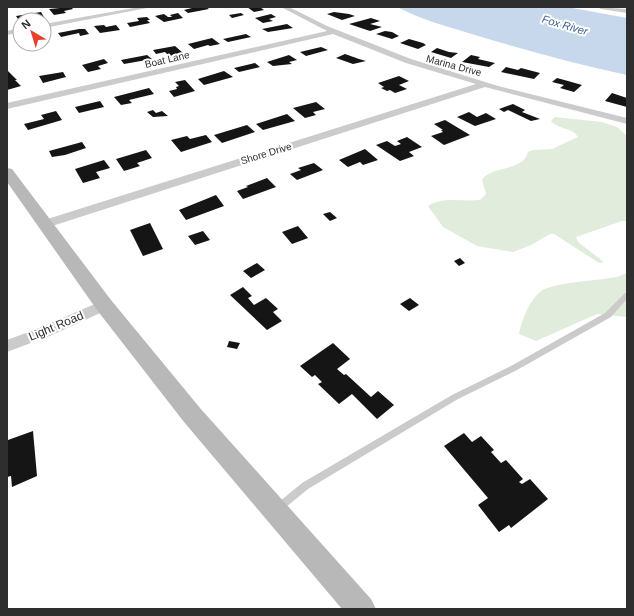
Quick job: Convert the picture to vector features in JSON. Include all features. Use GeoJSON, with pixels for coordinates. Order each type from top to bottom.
{"type":"FeatureCollection","features":[{"type":"Feature","properties":{"kind":"main road"},"geometry":{"type":"LineString","coordinates":[[7,172],[104,305],[192,415],[274,511],[361,609]]}},
{"type":"Feature","properties":{"kind":"street"},"geometry":{"type":"LineString","coordinates":[[52,25],[148,7]]}},
{"type":"Feature","properties":{"kind":"street","name":"Marina Drive"},"geometry":{"type":"LineString","coordinates":[[284,7],[332,32],[420,66],[627,121]]}},
{"type":"Feature","properties":{"kind":"street"},"geometry":{"type":"LineString","coordinates":[[601,7],[627,11]]}},
{"type":"Feature","properties":{"kind":"street","name":"Boat Lane"},"geometry":{"type":"LineString","coordinates":[[7,106],[332,32]]}},
{"type":"Feature","properties":{"kind":"street","name":"Shore Drive"},"geometry":{"type":"LineString","coordinates":[[45,224],[486,84]]}},
{"type":"Feature","properties":{"kind":"street","name":"Light Road"},"geometry":{"type":"LineString","coordinates":[[7,346],[47,331],[104,305]]}},
{"type":"Feature","properties":{"kind":"lane"},"geometry":{"type":"LineString","coordinates":[[274,511],[305,486],[455,397],[514,368],[608,315],[627,295]]}},
{"type":"Feature","properties":{"kind":"green space"},"geometry":{"type":"Polygon","coordinates":[[[555,117],[602,122],[617,127],[627,136],[627,221],[622,221],[576,237],[578,242],[604,262],[599,263],[554,234],[550,234],[531,245],[513,252],[477,246],[443,227],[428,206],[446,200],[480,200],[486,194],[482,180],[486,175],[520,163],[528,152],[533,150],[552,149],[578,137],[573,132],[554,124],[551,121],[555,117]]]}},
{"type":"Feature","properties":{"kind":"green space"},"geometry":{"type":"Polygon","coordinates":[[[627,273],[627,317],[597,314],[536,341],[519,334],[522,321],[528,308],[541,291],[564,284],[617,277],[627,273]]]}},
{"type":"Feature","properties":{"kind":"water","name":"Fox River"},"geometry":{"type":"Polygon","coordinates":[[[397,7],[567,7],[627,18],[627,75],[494,41],[416,16],[397,7]]]}},
{"type":"Feature","properties":{"kind":"building"},"geometry":{"type":"Polygon","coordinates":[[[71,7],[73,9],[64,11],[66,13],[54,15],[49,9],[71,7]]]}},
{"type":"Feature","properties":{"kind":"building"},"geometry":{"type":"Polygon","coordinates":[[[196,7],[206,7],[209,9],[188,13],[184,10],[196,7]]]}},
{"type":"Feature","properties":{"kind":"building"},"geometry":{"type":"Polygon","coordinates":[[[247,7],[260,7],[264,10],[254,12],[247,7]]]}},
{"type":"Feature","properties":{"kind":"building"},"geometry":{"type":"Polygon","coordinates":[[[334,12],[355,16],[342,20],[327,14],[334,12]]]}},
{"type":"Feature","properties":{"kind":"building"},"geometry":{"type":"Polygon","coordinates":[[[178,13],[183,18],[164,22],[155,16],[164,14],[168,17],[172,17],[170,15],[178,13]]]}},
{"type":"Feature","properties":{"kind":"building"},"geometry":{"type":"Polygon","coordinates":[[[241,13],[244,15],[232,18],[229,15],[241,13]]]}},
{"type":"Feature","properties":{"kind":"building"},"geometry":{"type":"Polygon","coordinates":[[[271,14],[276,17],[269,19],[273,21],[263,23],[255,18],[271,14]]]}},
{"type":"Feature","properties":{"kind":"building"},"geometry":{"type":"Polygon","coordinates":[[[147,17],[150,20],[147,20],[150,23],[130,27],[127,23],[139,21],[137,18],[147,17]]]}},
{"type":"Feature","properties":{"kind":"building"},"geometry":{"type":"Polygon","coordinates":[[[371,18],[380,21],[370,24],[382,27],[370,31],[349,24],[371,18]]]}},
{"type":"Feature","properties":{"kind":"building"},"geometry":{"type":"Polygon","coordinates":[[[287,24],[293,28],[268,32],[262,29],[287,24]]]}},
{"type":"Feature","properties":{"kind":"building"},"geometry":{"type":"Polygon","coordinates":[[[104,25],[106,27],[116,25],[120,30],[100,33],[94,26],[104,25]]]}},
{"type":"Feature","properties":{"kind":"building"},"geometry":{"type":"Polygon","coordinates":[[[85,29],[89,34],[80,36],[79,33],[61,37],[58,33],[85,29]]]}},
{"type":"Feature","properties":{"kind":"building"},"geometry":{"type":"Polygon","coordinates":[[[385,31],[392,32],[399,36],[392,39],[376,34],[385,31]]]}},
{"type":"Feature","properties":{"kind":"building"},"geometry":{"type":"Polygon","coordinates":[[[246,34],[251,37],[228,42],[223,39],[246,34]]]}},
{"type":"Feature","properties":{"kind":"building"},"geometry":{"type":"Polygon","coordinates":[[[212,38],[220,44],[208,45],[194,49],[188,44],[212,38]]]}},
{"type":"Feature","properties":{"kind":"building"},"geometry":{"type":"Polygon","coordinates":[[[409,39],[426,45],[418,49],[400,43],[409,39]]]}},
{"type":"Feature","properties":{"kind":"building"},"geometry":{"type":"Polygon","coordinates":[[[175,46],[183,53],[169,56],[165,52],[156,54],[153,50],[175,46]]]}},
{"type":"Feature","properties":{"kind":"building"},"geometry":{"type":"Polygon","coordinates":[[[321,47],[328,50],[306,56],[300,52],[321,47]]]}},
{"type":"Feature","properties":{"kind":"building"},"geometry":{"type":"Polygon","coordinates":[[[437,48],[458,53],[451,58],[431,52],[437,48]]]}},
{"type":"Feature","properties":{"kind":"building"},"geometry":{"type":"Polygon","coordinates":[[[345,54],[366,61],[353,64],[336,58],[345,54]]]}},
{"type":"Feature","properties":{"kind":"building"},"geometry":{"type":"Polygon","coordinates":[[[147,55],[152,59],[124,64],[121,60],[147,55]]]}},
{"type":"Feature","properties":{"kind":"building"},"geometry":{"type":"Polygon","coordinates":[[[289,55],[297,60],[289,62],[292,64],[273,66],[267,62],[289,55]]]}},
{"type":"Feature","properties":{"kind":"building"},"geometry":{"type":"Polygon","coordinates":[[[471,55],[480,57],[478,59],[495,63],[489,67],[462,62],[471,55]]]}},
{"type":"Feature","properties":{"kind":"building"},"geometry":{"type":"Polygon","coordinates":[[[104,59],[108,63],[98,66],[101,69],[88,72],[82,65],[104,59]]]}},
{"type":"Feature","properties":{"kind":"building"},"geometry":{"type":"Polygon","coordinates":[[[255,63],[260,67],[239,72],[234,68],[255,63]]]}},
{"type":"Feature","properties":{"kind":"building"},"geometry":{"type":"Polygon","coordinates":[[[506,67],[518,70],[521,68],[540,73],[534,79],[501,72],[506,67]]]}},
{"type":"Feature","properties":{"kind":"building"},"geometry":{"type":"Polygon","coordinates":[[[7,70],[17,80],[15,80],[21,86],[7,90],[7,70]]]}},
{"type":"Feature","properties":{"kind":"building"},"geometry":{"type":"Polygon","coordinates":[[[224,71],[233,77],[204,85],[198,79],[224,71]]]}},
{"type":"Feature","properties":{"kind":"building"},"geometry":{"type":"Polygon","coordinates":[[[63,72],[66,77],[43,83],[39,76],[63,72]]]}},
{"type":"Feature","properties":{"kind":"building"},"geometry":{"type":"Polygon","coordinates":[[[399,76],[409,81],[399,85],[407,89],[395,93],[381,88],[384,87],[378,83],[399,76]]]}},
{"type":"Feature","properties":{"kind":"building"},"geometry":{"type":"Polygon","coordinates":[[[557,78],[582,85],[574,92],[560,88],[564,85],[552,82],[557,78]]]}},
{"type":"Feature","properties":{"kind":"building"},"geometry":{"type":"Polygon","coordinates":[[[185,80],[195,91],[174,97],[169,91],[177,89],[176,87],[179,86],[175,82],[185,80]]]}},
{"type":"Feature","properties":{"kind":"building"},"geometry":{"type":"Polygon","coordinates":[[[149,88],[154,94],[129,100],[132,103],[121,105],[114,97],[149,88]]]}},
{"type":"Feature","properties":{"kind":"building"},"geometry":{"type":"Polygon","coordinates":[[[612,93],[627,98],[627,107],[605,101],[612,93]]]}},
{"type":"Feature","properties":{"kind":"building"},"geometry":{"type":"Polygon","coordinates":[[[100,101],[104,107],[79,113],[75,107],[100,101]]]}},
{"type":"Feature","properties":{"kind":"building"},"geometry":{"type":"Polygon","coordinates":[[[316,102],[325,109],[313,112],[316,115],[305,118],[293,108],[316,102]]]}},
{"type":"Feature","properties":{"kind":"building"},"geometry":{"type":"Polygon","coordinates":[[[513,104],[525,110],[522,112],[540,119],[531,121],[508,110],[504,112],[499,109],[513,104]]]}},
{"type":"Feature","properties":{"kind":"building"},"geometry":{"type":"Polygon","coordinates":[[[153,110],[156,113],[162,111],[168,116],[153,117],[147,112],[153,110]]]}},
{"type":"Feature","properties":{"kind":"building"},"geometry":{"type":"Polygon","coordinates":[[[56,111],[62,120],[28,130],[24,124],[44,119],[41,115],[56,111]]]}},
{"type":"Feature","properties":{"kind":"building"},"geometry":{"type":"Polygon","coordinates":[[[469,112],[477,117],[486,113],[496,119],[475,126],[457,117],[469,112]]]}},
{"type":"Feature","properties":{"kind":"building"},"geometry":{"type":"Polygon","coordinates":[[[287,114],[295,121],[263,130],[256,124],[287,114]]]}},
{"type":"Feature","properties":{"kind":"building"},"geometry":{"type":"Polygon","coordinates":[[[445,120],[470,135],[444,145],[431,136],[443,132],[441,130],[443,130],[434,124],[445,120]]]}},
{"type":"Feature","properties":{"kind":"building"},"geometry":{"type":"Polygon","coordinates":[[[247,125],[255,132],[222,143],[214,135],[247,125]]]}},
{"type":"Feature","properties":{"kind":"building"},"geometry":{"type":"Polygon","coordinates":[[[206,135],[212,142],[181,152],[171,140],[187,136],[190,139],[206,135]]]}},
{"type":"Feature","properties":{"kind":"building"},"geometry":{"type":"Polygon","coordinates":[[[407,137],[422,147],[409,152],[414,156],[400,161],[376,145],[387,141],[395,146],[401,144],[397,141],[407,137]]]}},
{"type":"Feature","properties":{"kind":"building"},"geometry":{"type":"Polygon","coordinates":[[[82,142],[86,148],[65,155],[52,157],[49,151],[82,142]]]}},
{"type":"Feature","properties":{"kind":"building"},"geometry":{"type":"Polygon","coordinates":[[[365,149],[378,160],[363,165],[360,162],[348,167],[339,160],[365,149]]]}},
{"type":"Feature","properties":{"kind":"building"},"geometry":{"type":"Polygon","coordinates":[[[146,150],[152,158],[137,163],[140,166],[124,171],[116,159],[146,150]]]}},
{"type":"Feature","properties":{"kind":"building"},"geometry":{"type":"Polygon","coordinates":[[[104,160],[110,168],[96,172],[100,178],[83,183],[75,169],[104,160]]]}},
{"type":"Feature","properties":{"kind":"building"},"geometry":{"type":"Polygon","coordinates":[[[314,163],[323,170],[297,180],[290,174],[301,170],[298,168],[314,163]]]}},
{"type":"Feature","properties":{"kind":"building"},"geometry":{"type":"Polygon","coordinates":[[[267,178],[276,187],[243,199],[237,191],[248,187],[246,186],[267,178]]]}},
{"type":"Feature","properties":{"kind":"building"},"geometry":{"type":"Polygon","coordinates":[[[216,195],[224,206],[186,220],[179,210],[216,195]]]}},
{"type":"Feature","properties":{"kind":"building"},"geometry":{"type":"Polygon","coordinates":[[[330,212],[337,218],[330,221],[323,214],[330,212]]]}},
{"type":"Feature","properties":{"kind":"building"},"geometry":{"type":"Polygon","coordinates":[[[150,223],[163,249],[143,256],[130,230],[150,223]]]}},
{"type":"Feature","properties":{"kind":"building"},"geometry":{"type":"Polygon","coordinates":[[[298,226],[308,238],[292,244],[282,232],[298,226]]]}},
{"type":"Feature","properties":{"kind":"building"},"geometry":{"type":"Polygon","coordinates":[[[203,231],[210,240],[195,245],[188,236],[203,231]]]}},
{"type":"Feature","properties":{"kind":"building"},"geometry":{"type":"Polygon","coordinates":[[[460,258],[465,263],[459,266],[454,261],[460,258]]]}},
{"type":"Feature","properties":{"kind":"building"},"geometry":{"type":"Polygon","coordinates":[[[257,263],[265,270],[251,278],[243,271],[257,263]]]}},
{"type":"Feature","properties":{"kind":"building"},"geometry":{"type":"Polygon","coordinates":[[[243,287],[252,296],[248,298],[254,305],[266,298],[278,309],[273,312],[282,321],[267,330],[230,295],[243,287]]]}},
{"type":"Feature","properties":{"kind":"building"},"geometry":{"type":"Polygon","coordinates":[[[410,298],[419,305],[409,311],[400,304],[410,298]]]}},
{"type":"Feature","properties":{"kind":"building"},"geometry":{"type":"Polygon","coordinates":[[[229,341],[240,343],[237,349],[227,347],[229,341]]]}},
{"type":"Feature","properties":{"kind":"building"},"geometry":{"type":"Polygon","coordinates":[[[333,343],[350,359],[337,369],[344,375],[346,374],[371,397],[378,391],[394,405],[377,419],[352,394],[339,404],[318,384],[322,382],[315,375],[312,377],[300,366],[333,343]]]}},
{"type":"Feature","properties":{"kind":"building"},"geometry":{"type":"Polygon","coordinates":[[[33,431],[37,476],[12,487],[11,476],[7,477],[8,440],[33,431]]]}},
{"type":"Feature","properties":{"kind":"building"},"geometry":{"type":"Polygon","coordinates":[[[464,433],[472,442],[481,436],[494,450],[491,452],[501,463],[506,460],[523,479],[519,482],[522,484],[530,479],[548,499],[511,528],[509,525],[499,532],[478,505],[488,498],[444,446],[464,433]]]}}]}
